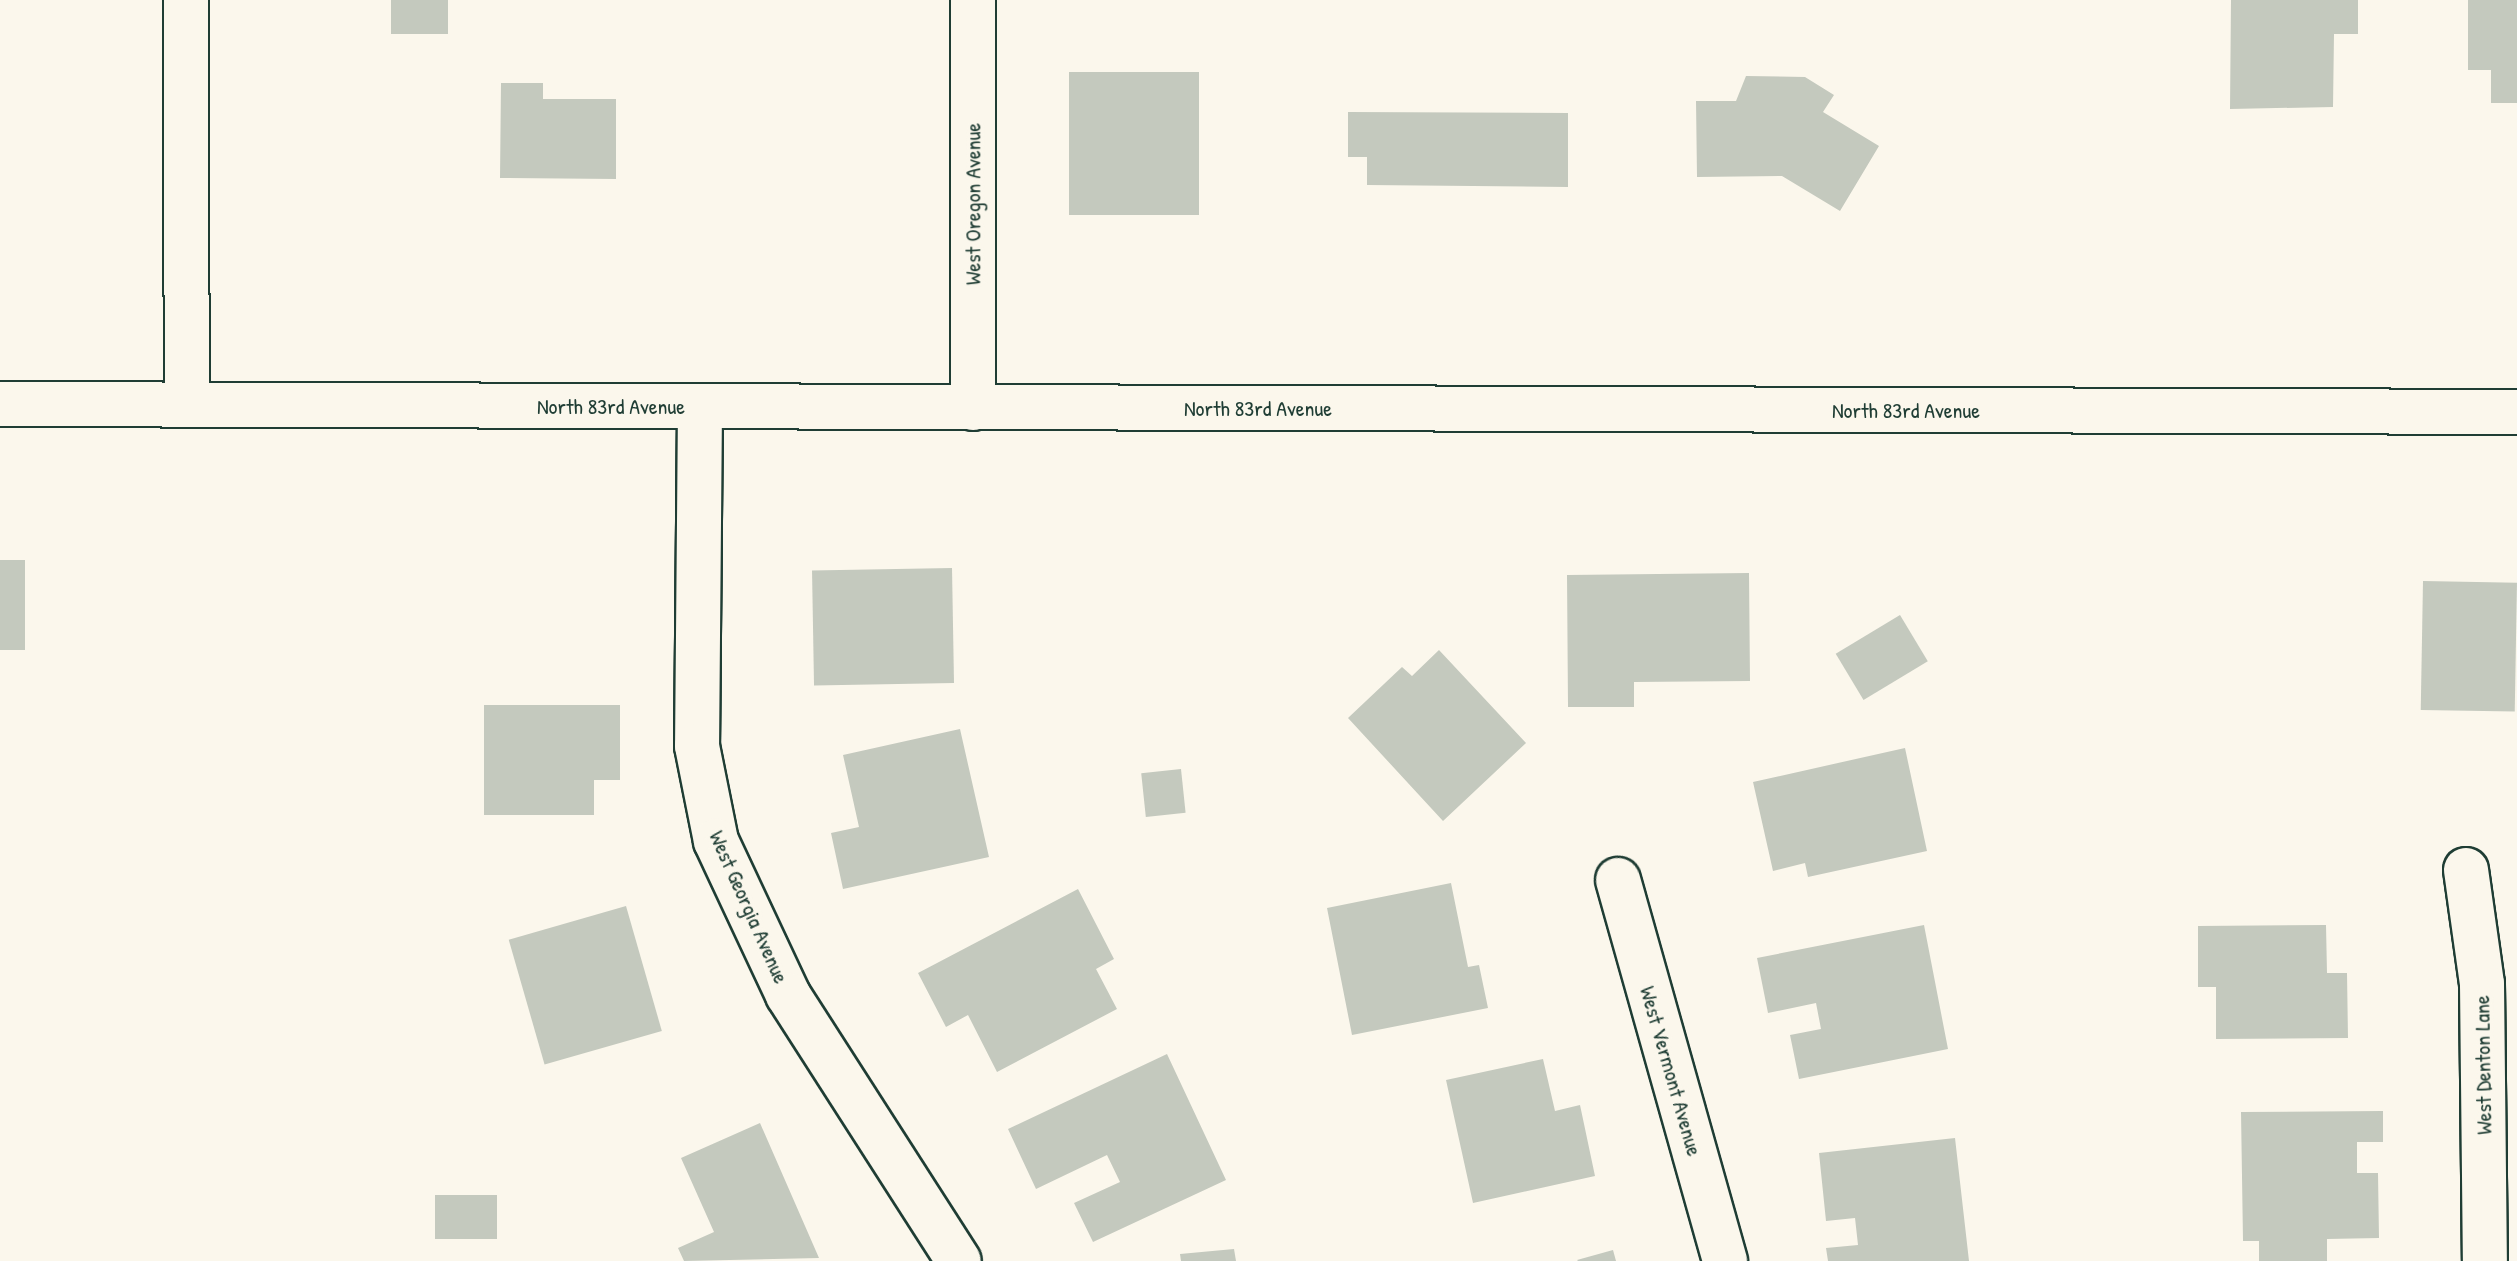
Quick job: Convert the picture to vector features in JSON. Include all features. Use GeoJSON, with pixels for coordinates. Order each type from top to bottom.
{"type":"FeatureCollection","features":[{"type":"Feature","properties":{"kind":"main road"},"geometry":{"type":"LineString","coordinates":[[186,0],[187,405]]}},
{"type":"Feature","properties":{"kind":"main road","name":"West Oregon Avenue"},"geometry":{"type":"LineString","coordinates":[[973,0],[973,408]]}},
{"type":"Feature","properties":{"kind":"main road","name":"North 83rd Avenue"},"geometry":{"type":"LineString","coordinates":[[0,404],[2517,412]]}},
{"type":"Feature","properties":{"kind":"main road","name":"West Georgia Avenue"},"geometry":{"type":"LineString","coordinates":[[700,407],[697,746],[716,841],[788,995],[959,1261]]}},
{"type":"Feature","properties":{"kind":"main road","name":"West Denton Lane"},"geometry":{"type":"LineString","coordinates":[[2466,870],[2482,984],[2485,1261]]}},
{"type":"Feature","properties":{"kind":"main road","name":"West Vermont Avenue"},"geometry":{"type":"LineString","coordinates":[[1618,880],[1725,1261]]}},
{"type":"Feature","properties":{"kind":"building"},"geometry":{"type":"Polygon","coordinates":[[[391,0],[448,0],[448,34],[391,34],[391,0]]]}},
{"type":"Feature","properties":{"kind":"building"},"geometry":{"type":"Polygon","coordinates":[[[2231,0],[2358,0],[2358,34],[2334,34],[2333,107],[2230,109],[2231,0]]]}},
{"type":"Feature","properties":{"kind":"building"},"geometry":{"type":"Polygon","coordinates":[[[2468,0],[2517,0],[2517,103],[2491,103],[2491,70],[2468,70],[2468,0]]]}},
{"type":"Feature","properties":{"kind":"building"},"geometry":{"type":"Polygon","coordinates":[[[1069,72],[1199,72],[1199,215],[1069,215],[1069,72]]]}},
{"type":"Feature","properties":{"kind":"building"},"geometry":{"type":"Polygon","coordinates":[[[1746,76],[1805,77],[1834,95],[1823,112],[1879,146],[1840,211],[1782,176],[1697,177],[1696,101],[1736,101],[1746,76]]]}},
{"type":"Feature","properties":{"kind":"building"},"geometry":{"type":"Polygon","coordinates":[[[501,83],[543,83],[543,99],[616,99],[616,179],[500,178],[501,83]]]}},
{"type":"Feature","properties":{"kind":"building"},"geometry":{"type":"Polygon","coordinates":[[[1348,112],[1568,113],[1568,187],[1367,185],[1367,157],[1348,157],[1348,112]]]}},
{"type":"Feature","properties":{"kind":"building"},"geometry":{"type":"Polygon","coordinates":[[[0,560],[25,560],[25,650],[0,650],[0,560]]]}},
{"type":"Feature","properties":{"kind":"building"},"geometry":{"type":"Polygon","coordinates":[[[952,568],[954,683],[814,685],[812,570],[952,568]]]}},
{"type":"Feature","properties":{"kind":"building"},"geometry":{"type":"Polygon","coordinates":[[[1749,573],[1750,681],[1634,682],[1634,707],[1568,707],[1567,575],[1749,573]]]}},
{"type":"Feature","properties":{"kind":"building"},"geometry":{"type":"Polygon","coordinates":[[[2423,581],[2517,583],[2515,712],[2421,710],[2423,581]]]}},
{"type":"Feature","properties":{"kind":"building"},"geometry":{"type":"Polygon","coordinates":[[[1900,615],[1928,661],[1864,700],[1836,654],[1900,615]]]}},
{"type":"Feature","properties":{"kind":"building"},"geometry":{"type":"Polygon","coordinates":[[[1439,650],[1526,743],[1443,821],[1348,718],[1402,667],[1412,676],[1439,650]]]}},
{"type":"Feature","properties":{"kind":"building"},"geometry":{"type":"Polygon","coordinates":[[[484,705],[620,705],[620,780],[594,780],[594,815],[484,815],[484,705]]]}},
{"type":"Feature","properties":{"kind":"building"},"geometry":{"type":"Polygon","coordinates":[[[960,729],[989,857],[843,889],[831,833],[859,827],[843,755],[960,729]]]}},
{"type":"Feature","properties":{"kind":"building"},"geometry":{"type":"Polygon","coordinates":[[[1905,748],[1927,851],[1808,877],[1805,863],[1773,871],[1753,782],[1905,748]]]}},
{"type":"Feature","properties":{"kind":"building"},"geometry":{"type":"Polygon","coordinates":[[[1181,769],[1186,813],[1146,817],[1141,773],[1181,769]]]}},
{"type":"Feature","properties":{"kind":"building"},"geometry":{"type":"Polygon","coordinates":[[[1451,883],[1468,967],[1479,965],[1488,1008],[1352,1035],[1327,908],[1451,883]]]}},
{"type":"Feature","properties":{"kind":"building"},"geometry":{"type":"Polygon","coordinates":[[[1078,889],[1114,959],[1096,969],[1117,1009],[997,1072],[968,1015],[946,1027],[918,973],[1078,889]]]}},
{"type":"Feature","properties":{"kind":"building"},"geometry":{"type":"Polygon","coordinates":[[[626,906],[662,1031],[545,1065],[509,940],[626,906]]]}},
{"type":"Feature","properties":{"kind":"building"},"geometry":{"type":"Polygon","coordinates":[[[1924,925],[1948,1049],[1799,1079],[1790,1035],[1821,1029],[1816,1003],[1768,1013],[1757,958],[1924,925]]]}},
{"type":"Feature","properties":{"kind":"building"},"geometry":{"type":"Polygon","coordinates":[[[2326,925],[2327,973],[2347,973],[2348,1038],[2216,1039],[2216,987],[2198,987],[2198,926],[2326,925]]]}},
{"type":"Feature","properties":{"kind":"building"},"geometry":{"type":"Polygon","coordinates":[[[1167,1054],[1226,1180],[1093,1242],[1074,1203],[1120,1182],[1107,1155],[1036,1189],[1008,1129],[1167,1054]]]}},
{"type":"Feature","properties":{"kind":"building"},"geometry":{"type":"Polygon","coordinates":[[[1543,1059],[1555,1111],[1580,1105],[1595,1176],[1473,1203],[1446,1080],[1543,1059]]]}},
{"type":"Feature","properties":{"kind":"building"},"geometry":{"type":"Polygon","coordinates":[[[2383,1111],[2383,1142],[2357,1142],[2357,1173],[2378,1173],[2379,1238],[2327,1239],[2327,1261],[2259,1261],[2259,1241],[2243,1241],[2241,1112],[2383,1111]]]}},
{"type":"Feature","properties":{"kind":"building"},"geometry":{"type":"Polygon","coordinates":[[[760,1123],[819,1258],[684,1261],[678,1248],[714,1232],[681,1158],[760,1123]]]}},
{"type":"Feature","properties":{"kind":"building"},"geometry":{"type":"Polygon","coordinates":[[[1955,1138],[1969,1261],[1828,1261],[1826,1248],[1858,1245],[1855,1218],[1826,1221],[1819,1153],[1955,1138]]]}},
{"type":"Feature","properties":{"kind":"building"},"geometry":{"type":"Polygon","coordinates":[[[435,1195],[497,1195],[497,1239],[435,1239],[435,1195]]]}},
{"type":"Feature","properties":{"kind":"building"},"geometry":{"type":"Polygon","coordinates":[[[1234,1249],[1236,1261],[1181,1261],[1180,1254],[1234,1249]]]}},
{"type":"Feature","properties":{"kind":"building"},"geometry":{"type":"Polygon","coordinates":[[[1613,1250],[1616,1261],[1577,1260],[1613,1250]]]}}]}
